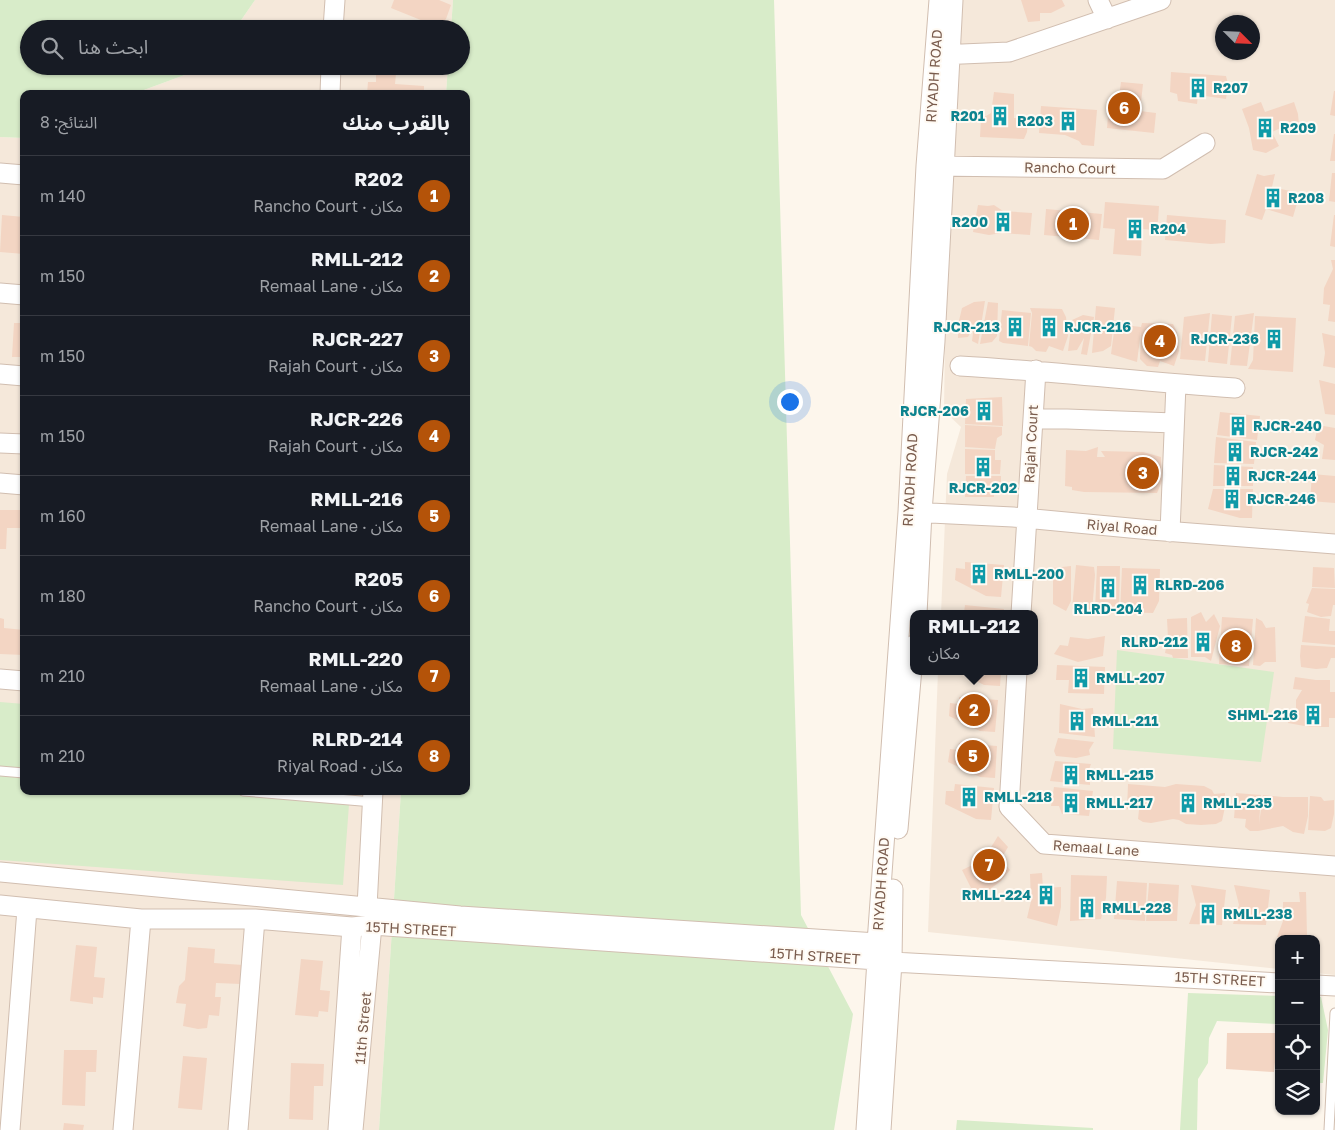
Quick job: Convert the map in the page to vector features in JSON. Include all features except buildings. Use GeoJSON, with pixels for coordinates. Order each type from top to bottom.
{"type":"FeatureCollection","features":[{"type":"Feature","properties":{"kind":"street"},"geometry":{"type":"LineString","coordinates":[[334,20],[335,0]]}},
{"type":"Feature","properties":{"kind":"street","name":"RIYADH ROAD"},"geometry":{"type":"LineString","coordinates":[[882,955],[915,512],[935,340],[945,166],[944,55],[939,0]]}},
{"type":"Feature","properties":{"kind":"street","name":"RIYADH ROAD"},"geometry":{"type":"LineString","coordinates":[[917,610],[915,512],[926,166],[944,55],[951,36],[953,0]]}},
{"type":"Feature","properties":{"kind":"street"},"geometry":{"type":"LineString","coordinates":[[1098,0],[1107,19]]}},
{"type":"Feature","properties":{"kind":"street"},"geometry":{"type":"LineString","coordinates":[[944,55],[1009,52],[1160,0]]}},
{"type":"Feature","properties":{"kind":"street"},"geometry":{"type":"LineString","coordinates":[[330,90],[331,75]]}},
{"type":"Feature","properties":{"kind":"street","name":"Rancho Court"},"geometry":{"type":"LineString","coordinates":[[926,166],[1163,169],[1206,143]]}},
{"type":"Feature","properties":{"kind":"street"},"geometry":{"type":"LineString","coordinates":[[0,173],[20,175]]}},
{"type":"Feature","properties":{"kind":"street"},"geometry":{"type":"LineString","coordinates":[[0,293],[20,295]]}},
{"type":"Feature","properties":{"kind":"street"},"geometry":{"type":"LineString","coordinates":[[960,366],[1036,370],[1235,388]]}},
{"type":"Feature","properties":{"kind":"street","name":"Rajah Court"},"geometry":{"type":"LineString","coordinates":[[1027,518],[1036,370]]}},
{"type":"Feature","properties":{"kind":"street"},"geometry":{"type":"LineString","coordinates":[[0,374],[20,376]]}},
{"type":"Feature","properties":{"kind":"street"},"geometry":{"type":"LineString","coordinates":[[1170,532],[1176,384]]}},
{"type":"Feature","properties":{"kind":"street"},"geometry":{"type":"LineString","coordinates":[[1033,419],[1174,423]]}},
{"type":"Feature","properties":{"kind":"street"},"geometry":{"type":"LineString","coordinates":[[0,443],[20,444]]}},
{"type":"Feature","properties":{"kind":"street"},"geometry":{"type":"LineString","coordinates":[[0,483],[20,485]]}},
{"type":"Feature","properties":{"kind":"street","name":"Riyal Road"},"geometry":{"type":"LineString","coordinates":[[915,512],[1027,518],[1170,532],[1335,544]]}},
{"type":"Feature","properties":{"kind":"street"},"geometry":{"type":"LineString","coordinates":[[1021,610],[1027,518]]}},
{"type":"Feature","properties":{"kind":"street","name":"RIYADH ROAD"},"geometry":{"type":"LineString","coordinates":[[882,955],[892,896],[911,675]]}},
{"type":"Feature","properties":{"kind":"street","name":"Remaal Lane"},"geometry":{"type":"LineString","coordinates":[[1017,675],[1009,806],[1044,844],[1335,866]]}},
{"type":"Feature","properties":{"kind":"street"},"geometry":{"type":"LineString","coordinates":[[0,679],[20,681]]}},
{"type":"Feature","properties":{"kind":"street"},"geometry":{"type":"LineString","coordinates":[[367,907],[373,797]]}},
{"type":"Feature","properties":{"kind":"street"},"geometry":{"type":"LineString","coordinates":[[0,872],[882,955]]}},
{"type":"Feature","properties":{"kind":"street","name":"15TH STREET"},"geometry":{"type":"LineString","coordinates":[[0,906],[141,919],[255,919],[352,927],[372,926],[882,955],[1275,983]]}},
{"type":"Feature","properties":{"kind":"street"},"geometry":{"type":"LineString","coordinates":[[10,1130],[27,909]]}},
{"type":"Feature","properties":{"kind":"street"},"geometry":{"type":"LineString","coordinates":[[123,1130],[141,919]]}},
{"type":"Feature","properties":{"kind":"street"},"geometry":{"type":"LineString","coordinates":[[238,1130],[255,919]]}},
{"type":"Feature","properties":{"kind":"street","name":"11th Street"},"geometry":{"type":"LineString","coordinates":[[353,1130],[372,926]]}},
{"type":"Feature","properties":{"kind":"street"},"geometry":{"type":"LineString","coordinates":[[338,1130],[352,927]]}},
{"type":"Feature","properties":{"kind":"street"},"geometry":{"type":"LineString","coordinates":[[866,1130],[882,955]]}},
{"type":"Feature","properties":{"kind":"street"},"geometry":{"type":"LineString","coordinates":[[881,1130],[882,955]]}},
{"type":"Feature","properties":{"kind":"street"},"geometry":{"type":"LineString","coordinates":[[1320,985],[1335,986]]}},
{"type":"Feature","properties":{"kind":"lane"},"geometry":{"type":"LineString","coordinates":[[0,771],[20,773]]}},
{"type":"Feature","properties":{"kind":"lane"},"geometry":{"type":"LineString","coordinates":[[330,795],[373,797]]}},
{"type":"Feature","properties":{"kind":"lane"},"geometry":{"type":"LineString","coordinates":[[1330,1130],[1335,1013]]}},
{"type":"Feature","properties":{"kind":"shaded area"},"geometry":{"type":"Polygon","coordinates":[[[255,0],[453,0],[452,20],[241,20],[255,0]]]}},
{"type":"Feature","properties":{"kind":"shaded area"},"geometry":{"type":"Polygon","coordinates":[[[963,0],[1335,0],[1335,975],[1320,973],[1320,935],[1275,935],[1275,969],[928,932],[938,675],[1038,675],[1038,610],[941,610],[947,474],[961,427],[944,411],[945,339],[963,0]]]}},
{"type":"Feature","properties":{"kind":"shaded area"},"geometry":{"type":"Polygon","coordinates":[[[185,75],[447,75],[446,90],[144,90],[185,75]]]}},
{"type":"Feature","properties":{"kind":"shaded area"},"geometry":{"type":"Polygon","coordinates":[[[0,137],[20,138],[20,795],[401,795],[379,1130],[0,1130],[0,137]]]}},
{"type":"Feature","properties":{"kind":"green space"},"geometry":{"type":"Polygon","coordinates":[[[0,0],[255,0],[241,20],[20,20],[20,75],[185,75],[144,90],[20,90],[20,138],[0,137],[0,0]]]}},
{"type":"Feature","properties":{"kind":"green space"},"geometry":{"type":"Polygon","coordinates":[[[453,0],[774,0],[801,915],[853,1014],[834,1130],[379,1130],[401,795],[470,795],[470,90],[446,90],[447,75],[470,75],[470,20],[452,20],[453,0]]]}},
{"type":"Feature","properties":{"kind":"green space"},"geometry":{"type":"Polygon","coordinates":[[[1117,650],[1274,672],[1261,762],[1113,749],[1117,650]]]}},
{"type":"Feature","properties":{"kind":"green space"},"geometry":{"type":"Polygon","coordinates":[[[0,702],[20,704],[20,795],[350,795],[343,885],[0,860],[0,702]]]}},
{"type":"Feature","properties":{"kind":"green space"},"geometry":{"type":"Polygon","coordinates":[[[1188,993],[1275,996],[1275,1024],[1217,1021],[1209,1038],[1208,1063],[1198,1079],[1197,1130],[1180,1130],[1188,993]]]}},
{"type":"Feature","properties":{"kind":"green space"},"geometry":{"type":"Polygon","coordinates":[[[1320,997],[1328,1030],[1323,1083],[1320,1083],[1320,997]]]}},
{"type":"Feature","properties":{"kind":"green space"},"geometry":{"type":"Polygon","coordinates":[[[957,1120],[1093,1128],[1093,1130],[956,1130],[957,1120]]]}},
{"type":"Feature","properties":{"kind":"place","name":"R207"},"geometry":{"type":"Point","coordinates":[1198,88]}},
{"type":"Feature","properties":{"kind":"place","name":"R205"},"geometry":{"type":"Point","coordinates":[1124,108]}},
{"type":"Feature","properties":{"kind":"place","name":"R201"},"geometry":{"type":"Point","coordinates":[1000,116]}},
{"type":"Feature","properties":{"kind":"place","name":"R203"},"geometry":{"type":"Point","coordinates":[1068,121]}},
{"type":"Feature","properties":{"kind":"place","name":"R209"},"geometry":{"type":"Point","coordinates":[1265,128]}},
{"type":"Feature","properties":{"kind":"place","name":"R208"},"geometry":{"type":"Point","coordinates":[1273,198]}},
{"type":"Feature","properties":{"kind":"place","name":"R200"},"geometry":{"type":"Point","coordinates":[1003,222]}},
{"type":"Feature","properties":{"kind":"place","name":"R202"},"geometry":{"type":"Point","coordinates":[1073,224]}},
{"type":"Feature","properties":{"kind":"place","name":"R204"},"geometry":{"type":"Point","coordinates":[1135,229]}},
{"type":"Feature","properties":{"kind":"place","name":"RJCR-213"},"geometry":{"type":"Point","coordinates":[1015,327]}},
{"type":"Feature","properties":{"kind":"place","name":"RJCR-216"},"geometry":{"type":"Point","coordinates":[1049,327]}},
{"type":"Feature","properties":{"kind":"place","name":"RJCR-236"},"geometry":{"type":"Point","coordinates":[1274,339]}},
{"type":"Feature","properties":{"kind":"place","name":"RJCR-226"},"geometry":{"type":"Point","coordinates":[1160,341]}},
{"type":"Feature","properties":{"kind":"place","name":"RJCR-206"},"geometry":{"type":"Point","coordinates":[984,411]}},
{"type":"Feature","properties":{"kind":"place","name":"RJCR-240"},"geometry":{"type":"Point","coordinates":[1238,426]}},
{"type":"Feature","properties":{"kind":"place","name":"RJCR-242"},"geometry":{"type":"Point","coordinates":[1235,452]}},
{"type":"Feature","properties":{"kind":"place","name":"RJCR-202"},"geometry":{"type":"Point","coordinates":[983,467]}},
{"type":"Feature","properties":{"kind":"place","name":"RJCR-227"},"geometry":{"type":"Point","coordinates":[1143,473]}},
{"type":"Feature","properties":{"kind":"place","name":"RJCR-244"},"geometry":{"type":"Point","coordinates":[1233,476]}},
{"type":"Feature","properties":{"kind":"place","name":"RJCR-246"},"geometry":{"type":"Point","coordinates":[1232,499]}},
{"type":"Feature","properties":{"kind":"place","name":"RMLL-200"},"geometry":{"type":"Point","coordinates":[979,574]}},
{"type":"Feature","properties":{"kind":"place","name":"RLRD-206"},"geometry":{"type":"Point","coordinates":[1140,585]}},
{"type":"Feature","properties":{"kind":"place","name":"RLRD-204"},"geometry":{"type":"Point","coordinates":[1108,588]}},
{"type":"Feature","properties":{"kind":"place","name":"RLRD-212"},"geometry":{"type":"Point","coordinates":[1203,642]}},
{"type":"Feature","properties":{"kind":"place","name":"RLRD-214"},"geometry":{"type":"Point","coordinates":[1236,646]}},
{"type":"Feature","properties":{"kind":"place","name":"RMLL-207"},"geometry":{"type":"Point","coordinates":[1081,678]}},
{"type":"Feature","properties":{"kind":"place","name":"RMLL-212"},"geometry":{"type":"Point","coordinates":[974,710]}},
{"type":"Feature","properties":{"kind":"place","name":"SHML-216"},"geometry":{"type":"Point","coordinates":[1313,715]}},
{"type":"Feature","properties":{"kind":"place","name":"RMLL-211"},"geometry":{"type":"Point","coordinates":[1077,721]}},
{"type":"Feature","properties":{"kind":"place","name":"RMLL-216"},"geometry":{"type":"Point","coordinates":[973,756]}},
{"type":"Feature","properties":{"kind":"place","name":"RMLL-215"},"geometry":{"type":"Point","coordinates":[1071,775]}},
{"type":"Feature","properties":{"kind":"place","name":"RMLL-218"},"geometry":{"type":"Point","coordinates":[969,797]}},
{"type":"Feature","properties":{"kind":"place","name":"RMLL-217"},"geometry":{"type":"Point","coordinates":[1071,803]}},
{"type":"Feature","properties":{"kind":"place","name":"RMLL-235"},"geometry":{"type":"Point","coordinates":[1188,803]}},
{"type":"Feature","properties":{"kind":"place","name":"RMLL-220"},"geometry":{"type":"Point","coordinates":[989,865]}},
{"type":"Feature","properties":{"kind":"place","name":"RMLL-224"},"geometry":{"type":"Point","coordinates":[1046,895]}},
{"type":"Feature","properties":{"kind":"place","name":"RMLL-228"},"geometry":{"type":"Point","coordinates":[1087,908]}},
{"type":"Feature","properties":{"kind":"place","name":"RMLL-238"},"geometry":{"type":"Point","coordinates":[1208,914]}}]}
